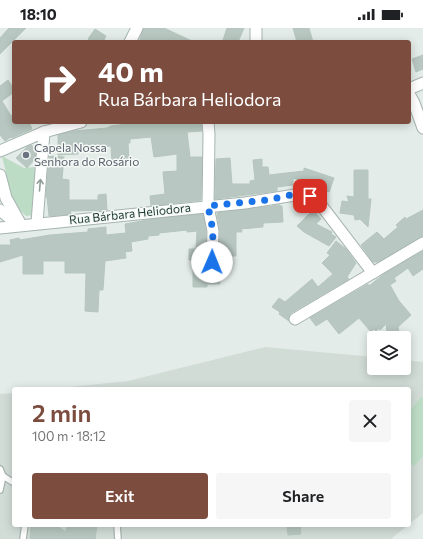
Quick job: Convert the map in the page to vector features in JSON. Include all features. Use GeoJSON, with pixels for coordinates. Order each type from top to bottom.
{"type":"FeatureCollection","features":[{"type":"Feature","properties":{"kind":"street"},"geometry":{"type":"LineString","coordinates":[[131,40],[137,28]]}},
{"type":"Feature","properties":{"kind":"street"},"geometry":{"type":"LineString","coordinates":[[256,28],[256,40]]}},
{"type":"Feature","properties":{"kind":"street"},"geometry":{"type":"LineString","coordinates":[[411,88],[423,83]]}},
{"type":"Feature","properties":{"kind":"street"},"geometry":{"type":"LineString","coordinates":[[411,98],[423,128]]}},
{"type":"Feature","properties":{"kind":"street"},"geometry":{"type":"LineString","coordinates":[[0,151],[44,132],[74,124]]}},
{"type":"Feature","properties":{"kind":"street"},"geometry":{"type":"LineString","coordinates":[[208,124],[208,206],[213,231],[212,262]]}},
{"type":"Feature","properties":{"kind":"street"},"geometry":{"type":"LineString","coordinates":[[37,223],[44,132]]}},
{"type":"Feature","properties":{"kind":"street"},"geometry":{"type":"LineString","coordinates":[[0,175],[3,201],[20,225]]}},
{"type":"Feature","properties":{"kind":"street","name":"Rua Bárbara Heliodora"},"geometry":{"type":"LineString","coordinates":[[0,228],[268,200],[295,194],[310,196],[320,205],[373,273]]}},
{"type":"Feature","properties":{"kind":"street"},"geometry":{"type":"LineString","coordinates":[[0,210],[20,225]]}},
{"type":"Feature","properties":{"kind":"street"},"geometry":{"type":"LineString","coordinates":[[295,319],[423,243]]}},
{"type":"Feature","properties":{"kind":"lane"},"geometry":{"type":"LineString","coordinates":[[0,469],[3,476],[12,482]]}},
{"type":"Feature","properties":{"kind":"lane"},"geometry":{"type":"LineString","coordinates":[[0,490],[3,476]]}},
{"type":"Feature","properties":{"kind":"lane"},"geometry":{"type":"LineString","coordinates":[[23,539],[25,527]]}},
{"type":"Feature","properties":{"kind":"lane"},"geometry":{"type":"LineString","coordinates":[[117,527],[118,539]]}},
{"type":"Feature","properties":{"kind":"shaded area"},"geometry":{"type":"Polygon","coordinates":[[[265,347],[367,356],[367,375],[411,375],[411,361],[423,362],[423,513],[411,522],[411,387],[70,387],[128,381],[265,347]]]}},
{"type":"Feature","properties":{"kind":"shaded area"},"geometry":{"type":"Polygon","coordinates":[[[12,393],[12,527],[406,527],[391,539],[0,539],[0,394],[12,393]]]}},
{"type":"Feature","properties":{"kind":"green space"},"geometry":{"type":"Polygon","coordinates":[[[2,156],[24,168],[34,167],[36,174],[34,215],[26,216],[16,206],[11,194],[2,156]]]}},
{"type":"Feature","properties":{"kind":"green space"},"geometry":{"type":"Polygon","coordinates":[[[421,397],[423,398],[423,456],[414,466],[411,464],[411,410],[421,397]]]}},
{"type":"Feature","properties":{"kind":"building"},"geometry":{"type":"Polygon","coordinates":[[[9,28],[26,28],[14,40],[12,40],[12,42],[0,54],[0,38],[9,28]]]}},
{"type":"Feature","properties":{"kind":"building"},"geometry":{"type":"Polygon","coordinates":[[[144,28],[164,28],[190,40],[140,40],[144,28]]]}},
{"type":"Feature","properties":{"kind":"building"},"geometry":{"type":"Polygon","coordinates":[[[227,28],[244,28],[239,40],[223,40],[227,28]]]}},
{"type":"Feature","properties":{"kind":"building"},"geometry":{"type":"Polygon","coordinates":[[[293,28],[309,28],[312,40],[296,40],[293,28]]]}},
{"type":"Feature","properties":{"kind":"building"},"geometry":{"type":"Polygon","coordinates":[[[95,29],[106,36],[104,40],[88,39],[95,29]]]}},
{"type":"Feature","properties":{"kind":"building"},"geometry":{"type":"Polygon","coordinates":[[[423,55],[423,69],[416,72],[412,59],[423,55]]]}},
{"type":"Feature","properties":{"kind":"building"},"geometry":{"type":"Polygon","coordinates":[[[8,80],[12,86],[12,94],[2,101],[12,116],[12,124],[30,124],[32,129],[12,138],[11,137],[5,141],[0,135],[0,86],[8,80]]]}},
{"type":"Feature","properties":{"kind":"building"},"geometry":{"type":"Polygon","coordinates":[[[128,124],[201,124],[202,131],[187,132],[190,157],[202,157],[201,200],[151,206],[150,196],[165,194],[163,172],[177,171],[177,154],[154,157],[151,137],[130,139],[130,143],[128,143],[129,161],[112,162],[111,146],[98,147],[98,144],[78,147],[78,154],[58,155],[58,135],[74,131],[107,128],[128,124]]]}},
{"type":"Feature","properties":{"kind":"building"},"geometry":{"type":"Polygon","coordinates":[[[31,145],[36,149],[35,159],[27,168],[16,158],[31,145]]]}},
{"type":"Feature","properties":{"kind":"building"},"geometry":{"type":"Polygon","coordinates":[[[49,156],[64,157],[62,179],[69,180],[69,200],[98,200],[98,195],[106,194],[107,210],[70,211],[71,214],[49,216],[46,197],[49,156]]]}},
{"type":"Feature","properties":{"kind":"building"},"geometry":{"type":"Polygon","coordinates":[[[230,158],[232,184],[250,184],[250,181],[255,180],[253,160],[262,159],[262,167],[268,167],[269,175],[304,171],[304,168],[334,178],[329,192],[293,178],[293,185],[277,187],[277,191],[215,199],[216,159],[230,158]]]}},
{"type":"Feature","properties":{"kind":"building"},"geometry":{"type":"Polygon","coordinates":[[[354,170],[368,170],[368,199],[371,199],[368,227],[360,219],[355,220],[354,215],[340,213],[342,201],[349,202],[347,196],[354,197],[354,170]]]}},
{"type":"Feature","properties":{"kind":"building"},"geometry":{"type":"Polygon","coordinates":[[[280,205],[282,206],[283,222],[263,223],[263,227],[241,229],[242,232],[236,232],[236,256],[220,256],[220,284],[207,284],[207,287],[193,287],[193,260],[189,260],[189,249],[196,249],[197,231],[187,232],[187,230],[159,233],[159,235],[148,236],[148,239],[131,242],[132,251],[125,252],[126,258],[105,261],[103,290],[99,290],[98,312],[85,311],[86,273],[65,273],[65,261],[43,261],[43,274],[23,274],[23,255],[0,262],[0,245],[11,245],[10,240],[88,232],[88,229],[106,227],[106,235],[126,233],[125,224],[153,219],[203,214],[206,232],[205,262],[208,268],[212,269],[218,266],[219,262],[220,231],[217,213],[280,205]]]}},
{"type":"Feature","properties":{"kind":"building"},"geometry":{"type":"Polygon","coordinates":[[[313,210],[321,219],[316,224],[332,232],[331,234],[336,237],[329,246],[304,232],[297,226],[313,210]]]}},
{"type":"Feature","properties":{"kind":"building"},"geometry":{"type":"Polygon","coordinates":[[[423,210],[423,236],[378,262],[373,262],[361,245],[377,232],[384,239],[398,227],[396,225],[405,217],[406,219],[423,210]]]}},
{"type":"Feature","properties":{"kind":"building"},"geometry":{"type":"Polygon","coordinates":[[[336,241],[346,249],[356,263],[347,277],[349,279],[291,313],[289,316],[289,321],[279,314],[280,312],[272,307],[279,298],[285,302],[312,279],[318,287],[333,274],[322,263],[330,255],[327,253],[336,241]]]}},
{"type":"Feature","properties":{"kind":"building"},"geometry":{"type":"Polygon","coordinates":[[[423,251],[423,269],[413,276],[408,268],[394,278],[396,281],[390,285],[399,301],[411,315],[398,327],[399,331],[387,331],[386,324],[380,330],[379,328],[376,331],[374,329],[370,331],[359,318],[339,334],[327,319],[316,326],[310,318],[368,284],[369,286],[384,274],[423,251]]]}},
{"type":"Feature","properties":{"kind":"building"},"geometry":{"type":"Polygon","coordinates":[[[31,527],[58,527],[66,532],[67,527],[97,527],[95,539],[30,539],[31,527]]]}},
{"type":"Feature","properties":{"kind":"building"},"geometry":{"type":"Polygon","coordinates":[[[287,527],[300,527],[301,534],[288,535],[287,527]]]}},
{"type":"Feature","properties":{"kind":"place","name":"Capela Nossa Senhora do Rosário"},"geometry":{"type":"Point","coordinates":[26,155]}},
{"type":"Feature","properties":{"kind":"route"},"geometry":{"type":"LineString","coordinates":[[212,262],[213,231],[208,206],[268,200],[295,194],[310,196]]}}]}
